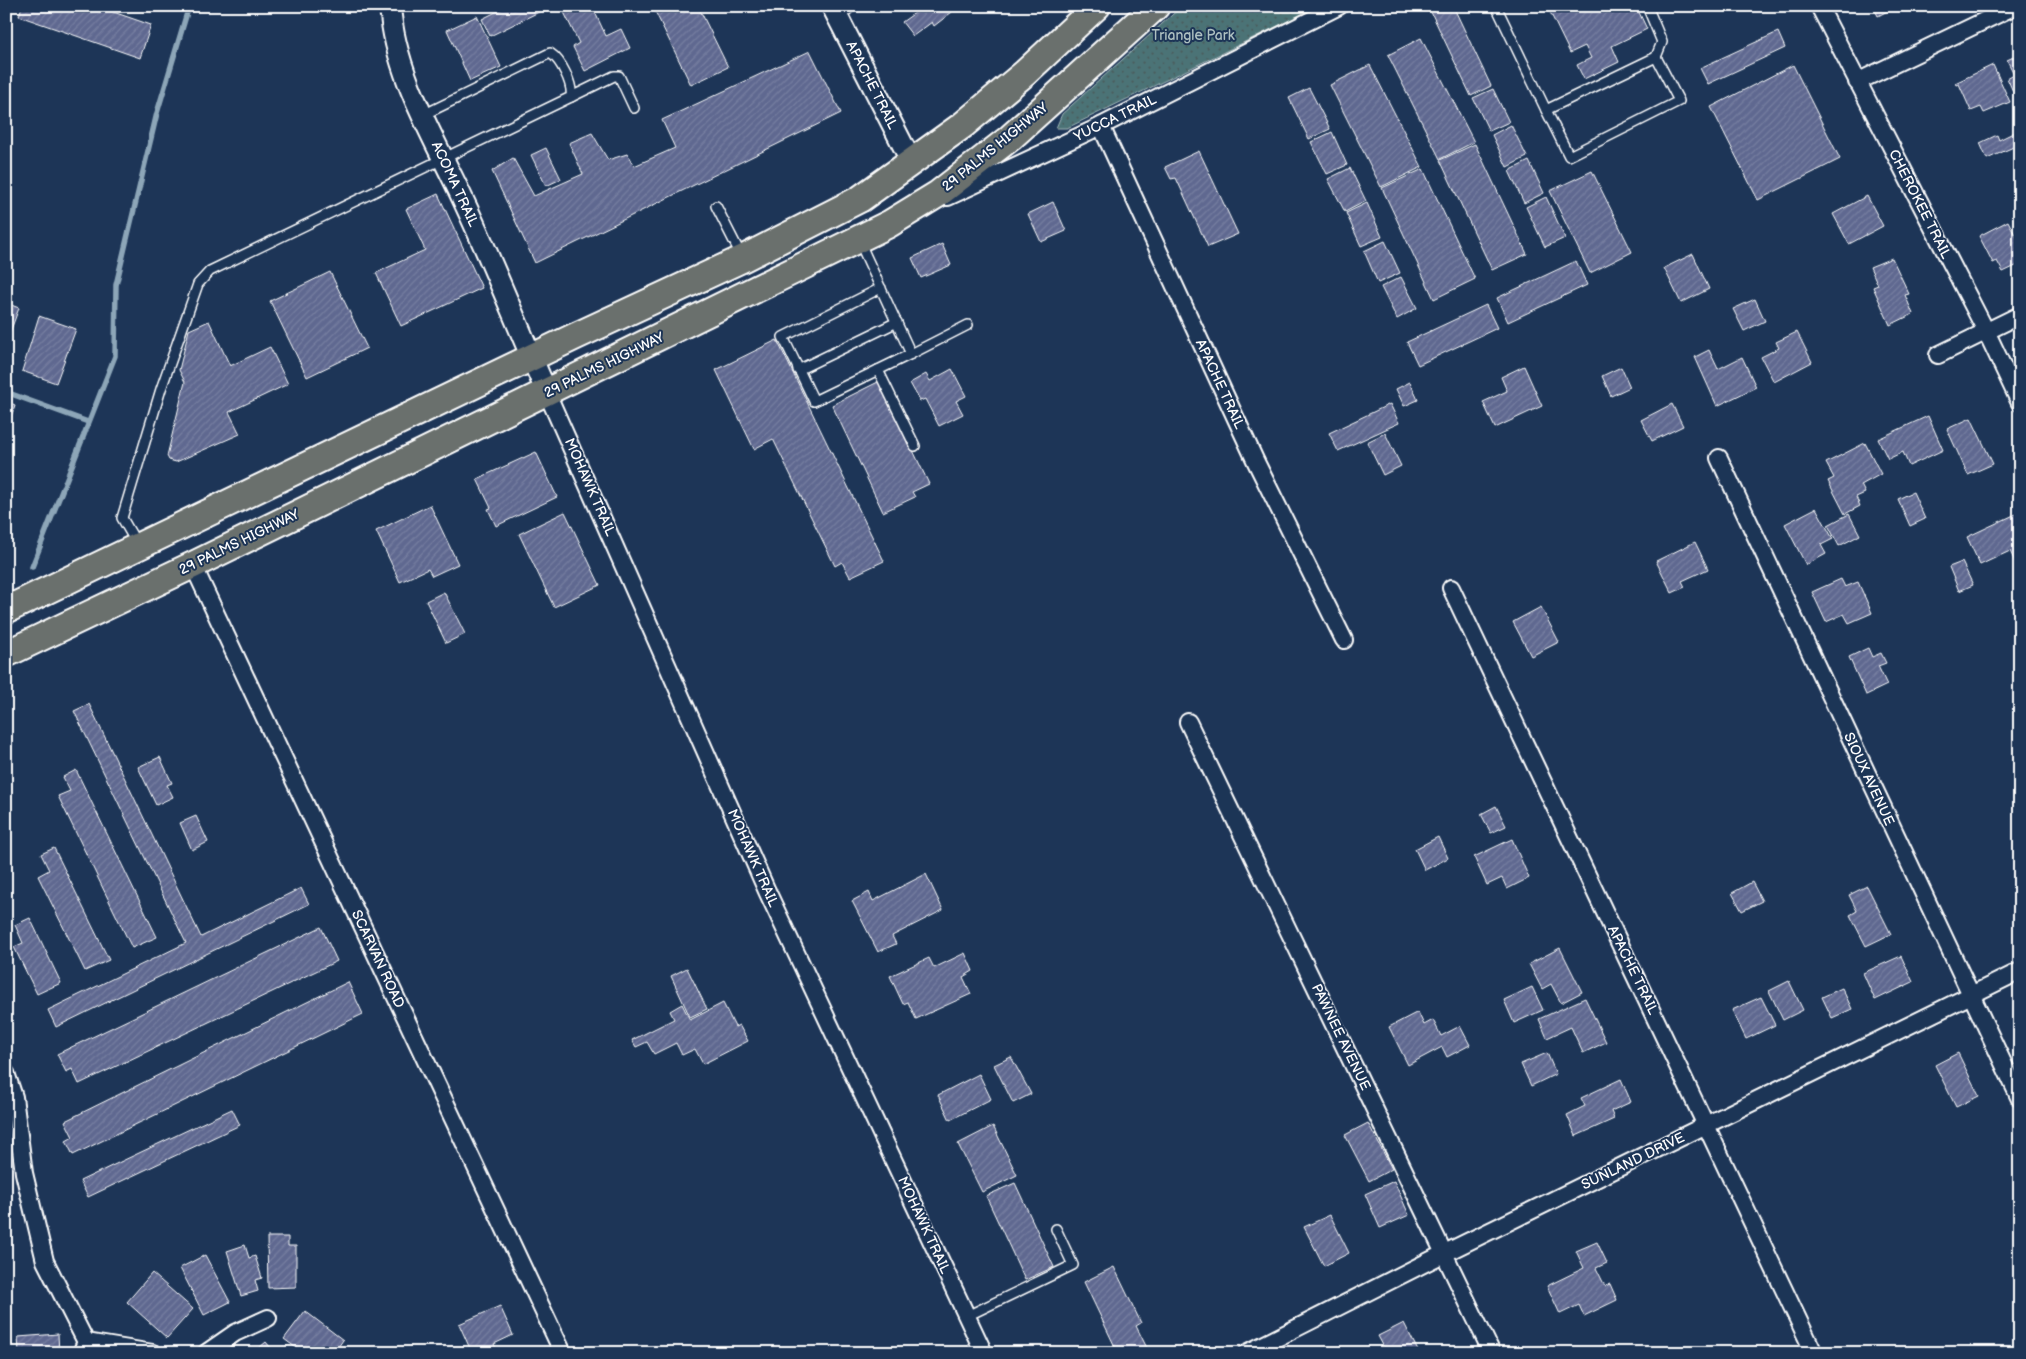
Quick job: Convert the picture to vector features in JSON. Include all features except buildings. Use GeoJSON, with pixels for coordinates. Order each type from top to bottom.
{"type":"FeatureCollection","features":[{"type":"Feature","properties":{"kind":"main road"},"geometry":{"type":"LineString","coordinates":[[6,610],[742,258],[860,199],[963,125],[1018,79],[1096,6]]}},
{"type":"Feature","properties":{"kind":"main road","name":"29 PALMS HIGHWAY"},"geometry":{"type":"LineString","coordinates":[[6,654],[859,241],[938,194],[1010,138],[1156,6]]}},
{"type":"Feature","properties":{"kind":"street","name":"ACOMA TRAIL"},"geometry":{"type":"LineString","coordinates":[[390,6],[392,28],[400,62],[532,358]]}},
{"type":"Feature","properties":{"kind":"street","name":"YUCCA TRAIL"},"geometry":{"type":"LineString","coordinates":[[889,224],[1101,126],[1339,6]]}},
{"type":"Feature","properties":{"kind":"street","name":"CHEROKEE TRAIL"},"geometry":{"type":"LineString","coordinates":[[1818,6],[1986,332],[2020,403]]}},
{"type":"Feature","properties":{"kind":"street"},"geometry":{"type":"LineString","coordinates":[[1857,82],[2015,6]]}},
{"type":"Feature","properties":{"kind":"street","name":"APACHE TRAIL"},"geometry":{"type":"LineString","coordinates":[[841,10],[912,163]]}},
{"type":"Feature","properties":{"kind":"street","name":"APACHE TRAIL"},"geometry":{"type":"LineString","coordinates":[[1101,126],[1256,462],[1344,640]]}},
{"type":"Feature","properties":{"kind":"street"},"geometry":{"type":"LineString","coordinates":[[1938,355],[2020,315]]}},
{"type":"Feature","properties":{"kind":"street","name":"MOHAWK TRAIL"},"geometry":{"type":"LineString","coordinates":[[532,358],[767,890],[984,1353]]}},
{"type":"Feature","properties":{"kind":"street","name":"SIOUX AVENUE"},"geometry":{"type":"LineString","coordinates":[[1719,458],[1969,994],[2020,1099]]}},
{"type":"Feature","properties":{"kind":"street","name":"SCARVAN ROAD"},"geometry":{"type":"LineString","coordinates":[[193,565],[563,1353]]}},
{"type":"Feature","properties":{"kind":"street","name":"APACHE TRAIL"},"geometry":{"type":"LineString","coordinates":[[1451,588],[1814,1353]]}},
{"type":"Feature","properties":{"kind":"street","name":"PAWNEE AVENUE"},"geometry":{"type":"LineString","coordinates":[[1188,722],[1492,1353]]}},
{"type":"Feature","properties":{"kind":"street","name":"SUNLAND DRIVE"},"geometry":{"type":"LineString","coordinates":[[1247,1353],[1969,994],[2020,971]]}},
{"type":"Feature","properties":{"kind":"street"},"geometry":{"type":"LineString","coordinates":[[6,1073],[14,1097],[24,1173],[44,1260],[84,1347],[153,1353]]}},
{"type":"Feature","properties":{"kind":"street"},"geometry":{"type":"LineString","coordinates":[[206,1353],[236,1333],[268,1318]]}},
{"type":"Feature","properties":{"kind":"lane"},"geometry":{"type":"LineString","coordinates":[[1496,6],[1569,156],[1679,101],[1656,57]]}},
{"type":"Feature","properties":{"kind":"lane"},"geometry":{"type":"LineString","coordinates":[[1546,110],[1656,57],[1662,42],[1647,6]]}},
{"type":"Feature","properties":{"kind":"lane"},"geometry":{"type":"LineString","coordinates":[[423,115],[550,53],[556,57],[572,90],[571,97]]}},
{"type":"Feature","properties":{"kind":"lane"},"geometry":{"type":"LineString","coordinates":[[138,546],[122,518],[161,389],[198,284],[210,271],[614,76],[619,76],[634,108]]}},
{"type":"Feature","properties":{"kind":"lane"},"geometry":{"type":"LineString","coordinates":[[716,206],[742,258]]}},
{"type":"Feature","properties":{"kind":"lane"},"geometry":{"type":"LineString","coordinates":[[859,241],[912,354]]}},
{"type":"Feature","properties":{"kind":"lane"},"geometry":{"type":"LineString","coordinates":[[881,288],[783,337],[814,401],[968,325]]}},
{"type":"Feature","properties":{"kind":"lane"},"geometry":{"type":"LineString","coordinates":[[798,370],[897,322]]}},
{"type":"Feature","properties":{"kind":"lane"},"geometry":{"type":"LineString","coordinates":[[878,370],[915,446]]}},
{"type":"Feature","properties":{"kind":"lane"},"geometry":{"type":"LineString","coordinates":[[967,1316],[1073,1265],[1056,1228]]}},
{"type":"Feature","properties":{"kind":"green space","name":"Triangle Park"},"geometry":{"type":"Polygon","coordinates":[[[1182,6],[1319,6],[1067,128],[1056,128],[1062,114],[1182,6]]]}},
{"type":"Feature","properties":{"kind":"waterway"},"geometry":{"type":"LineString","coordinates":[[32,567],[115,356],[116,285],[157,113],[189,6]]}},
{"type":"Feature","properties":{"kind":"waterway"},"geometry":{"type":"LineString","coordinates":[[6,392],[88,422]]}}]}
